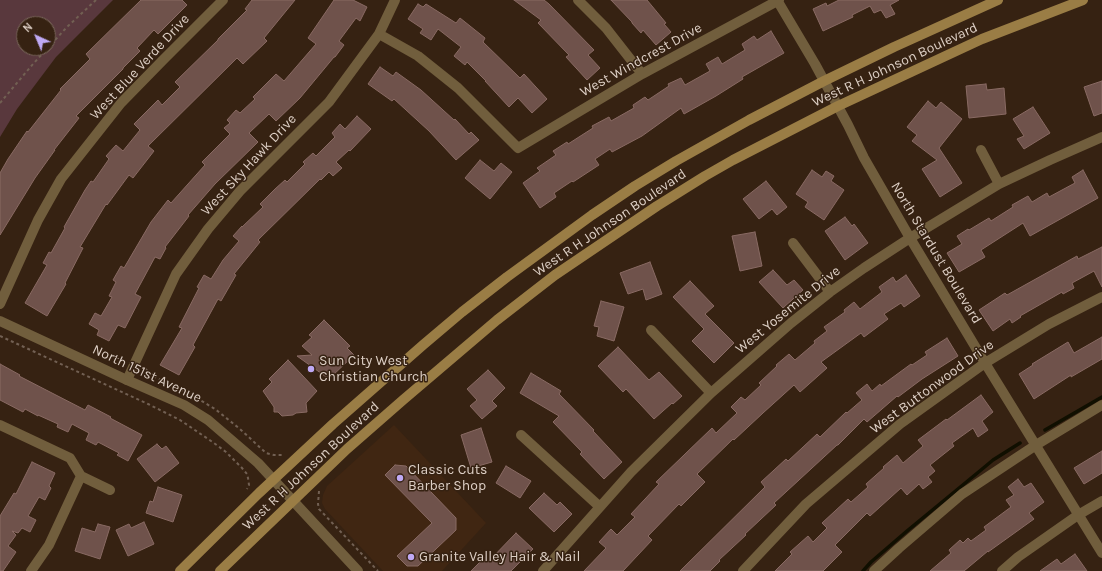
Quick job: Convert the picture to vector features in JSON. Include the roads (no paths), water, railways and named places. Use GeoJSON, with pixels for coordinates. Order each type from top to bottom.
{"type":"FeatureCollection","features":[{"type":"Feature","properties":{"kind":"main road","name":"West R H Johnson Boulevard"},"geometry":{"type":"LineString","coordinates":[[180,571],[332,424],[468,307],[551,244],[676,161],[718,137],[824,81],[894,47],[998,0]]}},
{"type":"Feature","properties":{"kind":"main road","name":"West R H Johnson Boulevard"},"geometry":{"type":"LineString","coordinates":[[220,571],[347,449],[491,325],[555,275],[657,206],[705,176],[772,139],[838,106],[982,39],[1083,0]]}},
{"type":"Feature","properties":{"kind":"street","name":"West Blue Verde Drive"},"geometry":{"type":"LineString","coordinates":[[0,304],[38,220],[61,179],[121,104],[223,0]]}},
{"type":"Feature","properties":{"kind":"street","name":"West Sky Hawk Drive"},"geometry":{"type":"LineString","coordinates":[[127,380],[176,274],[208,229],[240,191],[329,102],[379,34],[395,0]]}},
{"type":"Feature","properties":{"kind":"street"},"geometry":{"type":"LineString","coordinates":[[578,0],[606,28],[642,74]]}},
{"type":"Feature","properties":{"kind":"street","name":"West Windcrest Drive"},"geometry":{"type":"LineString","coordinates":[[379,34],[418,56],[458,88],[518,148],[642,74],[778,0]]}},
{"type":"Feature","properties":{"kind":"street","name":"North Stardust Boulevard"},"geometry":{"type":"LineString","coordinates":[[778,0],[831,93],[864,158],[910,238],[1102,553]]}},
{"type":"Feature","properties":{"kind":"street","name":"West Yosemite Drive"},"geometry":{"type":"LineString","coordinates":[[543,571],[631,472],[711,393],[791,322],[864,268],[999,184],[1102,138]]}},
{"type":"Feature","properties":{"kind":"street"},"geometry":{"type":"LineString","coordinates":[[981,150],[999,184]]}},
{"type":"Feature","properties":{"kind":"street"},"geometry":{"type":"LineString","coordinates":[[793,244],[830,292]]}},
{"type":"Feature","properties":{"kind":"street","name":"West Buttonwood Drive"},"geometry":{"type":"LineString","coordinates":[[743,571],[806,504],[900,424],[985,363],[1049,324],[1102,297]]}},
{"type":"Feature","properties":{"kind":"street","name":"North 151st Avenue"},"geometry":{"type":"LineString","coordinates":[[0,321],[184,405],[208,420],[258,463],[358,571]]}},
{"type":"Feature","properties":{"kind":"street"},"geometry":{"type":"LineString","coordinates":[[651,330],[711,393]]}},
{"type":"Feature","properties":{"kind":"street"},"geometry":{"type":"LineString","coordinates":[[874,571],[898,548],[962,494],[1036,445],[1102,405]]}},
{"type":"Feature","properties":{"kind":"street"},"geometry":{"type":"LineString","coordinates":[[0,425],[70,458],[81,476],[110,490]]}},
{"type":"Feature","properties":{"kind":"street"},"geometry":{"type":"LineString","coordinates":[[521,435],[600,507]]}},
{"type":"Feature","properties":{"kind":"street"},"geometry":{"type":"LineString","coordinates":[[31,571],[49,544],[81,476]]}},
{"type":"Feature","properties":{"kind":"street"},"geometry":{"type":"LineString","coordinates":[[1002,571],[1078,515],[1102,501]]}},
{"type":"Feature","properties":{"kind":"waterway"},"geometry":{"type":"LineString","coordinates":[[1045,430],[1102,397]]}},
{"type":"Feature","properties":{"kind":"waterway"},"geometry":{"type":"LineString","coordinates":[[863,571],[871,562],[907,531],[993,460],[1020,443]]}},
{"type":"Feature","properties":{"kind":"place","name":"Sun City West Christian Church"},"geometry":{"type":"Point","coordinates":[311,369]}},
{"type":"Feature","properties":{"kind":"place","name":"Classic Cuts Barber Shop"},"geometry":{"type":"Point","coordinates":[400,478]}},
{"type":"Feature","properties":{"kind":"place","name":"Granite Valley Hair & Nail"},"geometry":{"type":"Point","coordinates":[411,557]}}]}
